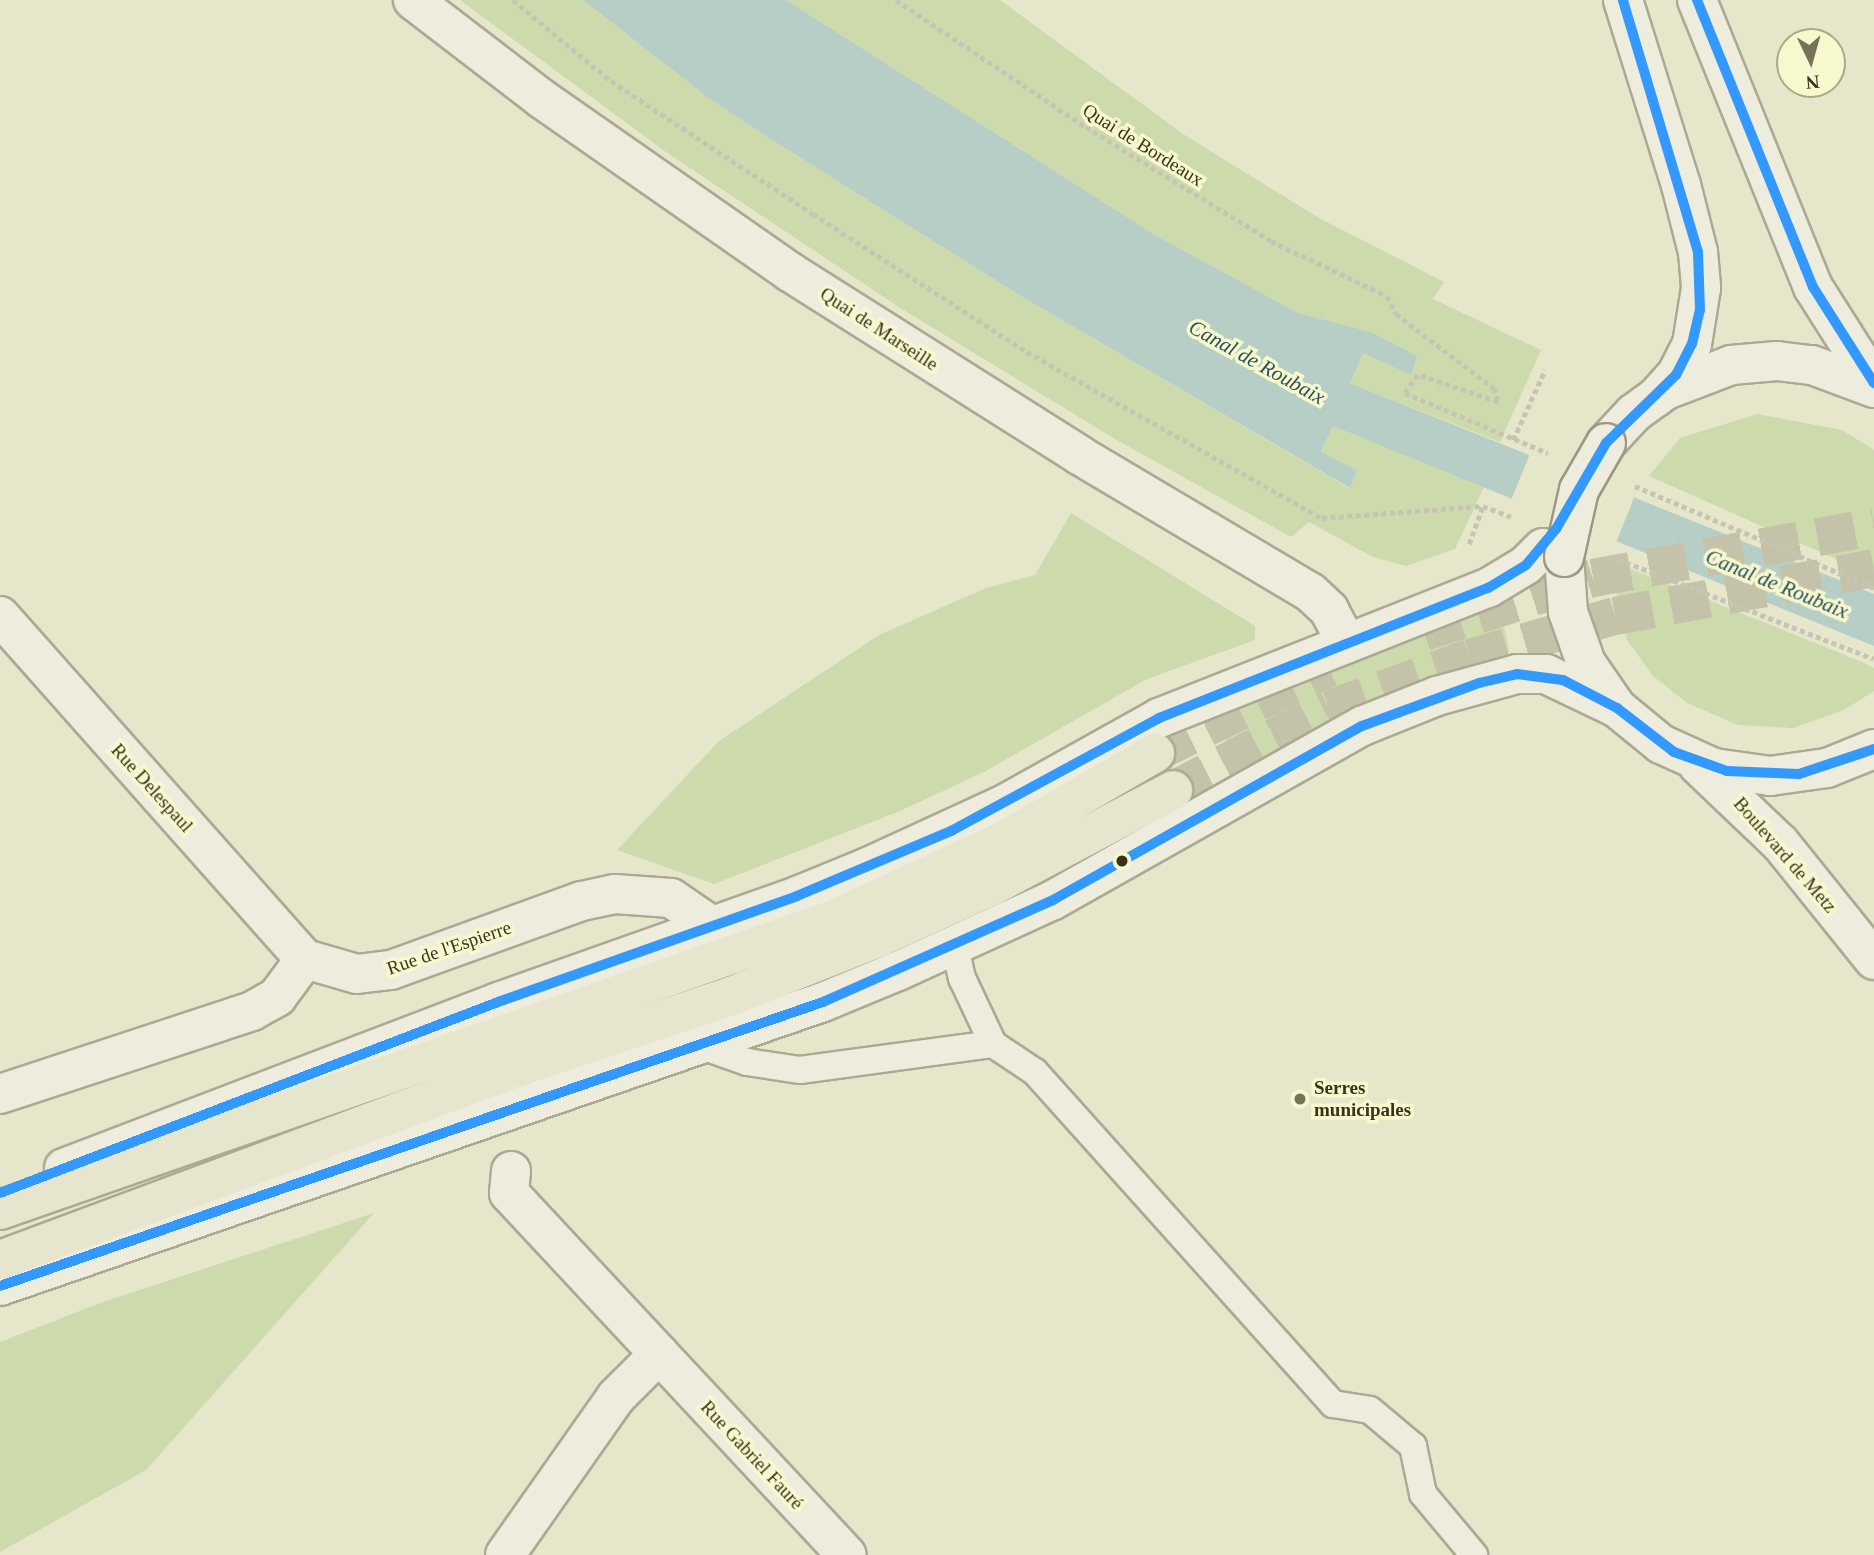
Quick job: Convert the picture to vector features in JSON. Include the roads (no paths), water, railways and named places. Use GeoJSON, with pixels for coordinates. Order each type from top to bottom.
{"type":"FeatureCollection","features":[{"type":"Feature","properties":{"kind":"main road","name":"Quai de Marseille"},"geometry":{"type":"LineString","coordinates":[[413,0],[542,99],[790,272],[1079,455],[1310,592],[1329,610],[1347,644]]}},
{"type":"Feature","properties":{"kind":"main road"},"geometry":{"type":"LineString","coordinates":[[1696,0],[1813,287],[1874,385]]}},
{"type":"Feature","properties":{"kind":"main road"},"geometry":{"type":"LineString","coordinates":[[1633,4],[1698,253],[1701,288],[1696,329],[1686,360],[1656,397],[1570,474],[1556,544],[1576,638],[1593,675],[1617,708],[1650,737],[1687,757],[1727,771],[1777,776],[1827,768],[1874,749]]}},
{"type":"Feature","properties":{"kind":"main road"},"geometry":{"type":"LineString","coordinates":[[1656,397],[1708,370],[1754,361],[1824,367],[1874,385]]}},
{"type":"Feature","properties":{"kind":"main road"},"geometry":{"type":"LineString","coordinates":[[0,1193],[498,1002],[797,897],[951,831],[1159,718],[1488,588],[1556,544]]}},
{"type":"Feature","properties":{"kind":"main road","name":"Rue Delespaul"},"geometry":{"type":"LineString","coordinates":[[0,616],[304,959]]}},
{"type":"Feature","properties":{"kind":"main road"},"geometry":{"type":"LineString","coordinates":[[0,1286],[822,1002],[956,946],[1152,848],[1362,726],[1437,696],[1517,674],[1546,674],[1617,708]]}},
{"type":"Feature","properties":{"kind":"main road"},"geometry":{"type":"LineString","coordinates":[[0,1210],[834,919],[1001,842],[1155,753]]}},
{"type":"Feature","properties":{"kind":"main road","name":"Boulevard de Metz"},"geometry":{"type":"LineString","coordinates":[[1687,757],[1717,780],[1780,843],[1874,960]]}},
{"type":"Feature","properties":{"kind":"main road"},"geometry":{"type":"LineString","coordinates":[[0,1260],[516,1068],[734,995],[854,947],[992,886],[1173,790]]}},
{"type":"Feature","properties":{"kind":"main road","name":"Rue de l'Espierre"},"geometry":{"type":"LineString","coordinates":[[304,959],[357,974],[391,970],[582,901],[615,894],[671,898],[712,926]]}},
{"type":"Feature","properties":{"kind":"main road"},"geometry":{"type":"LineString","coordinates":[[0,1094],[252,1011],[277,997],[304,959]]}},
{"type":"Feature","properties":{"kind":"main road","name":"Rue Gabriel Fauré"},"geometry":{"type":"LineString","coordinates":[[511,1171],[509,1193],[846,1555]]}},
{"type":"Feature","properties":{"kind":"main road"},"geometry":{"type":"LineString","coordinates":[[505,1555],[616,1397],[659,1354]]}},
{"type":"Feature","properties":{"kind":"lane"},"geometry":{"type":"LineString","coordinates":[[956,946],[962,978],[993,1044],[1035,1072],[1333,1404],[1370,1410],[1413,1446],[1423,1494],[1474,1555]]}},
{"type":"Feature","properties":{"kind":"lane"},"geometry":{"type":"LineString","coordinates":[[699,1045],[747,1062],[800,1070],[993,1044]]}},
{"type":"Feature","properties":{"kind":"water","name":"Canal de Roubaix"},"geometry":{"type":"Polygon","coordinates":[[[583,0],[786,0],[1155,235],[1298,313],[1371,332],[1417,356],[1411,375],[1363,353],[1350,383],[1874,594],[1874,646],[1333,426],[1321,452],[1357,470],[1350,488],[1019,295],[766,136],[710,99],[583,0]]]}},
{"type":"Feature","properties":{"kind":"tunnel"},"geometry":{"type":"LineString","coordinates":[[1424,632],[1593,578],[1874,527]]}},
{"type":"Feature","properties":{"kind":"tunnel"},"geometry":{"type":"LineString","coordinates":[[1173,790],[1329,709],[1470,658],[1615,616],[1874,568]]}},
{"type":"Feature","properties":{"kind":"tunnel"},"geometry":{"type":"LineString","coordinates":[[1155,753],[1328,668]]}},
{"type":"Feature","properties":{"kind":"place","name":"Serres municipales"},"geometry":{"type":"Point","coordinates":[1300,1099]}}]}
